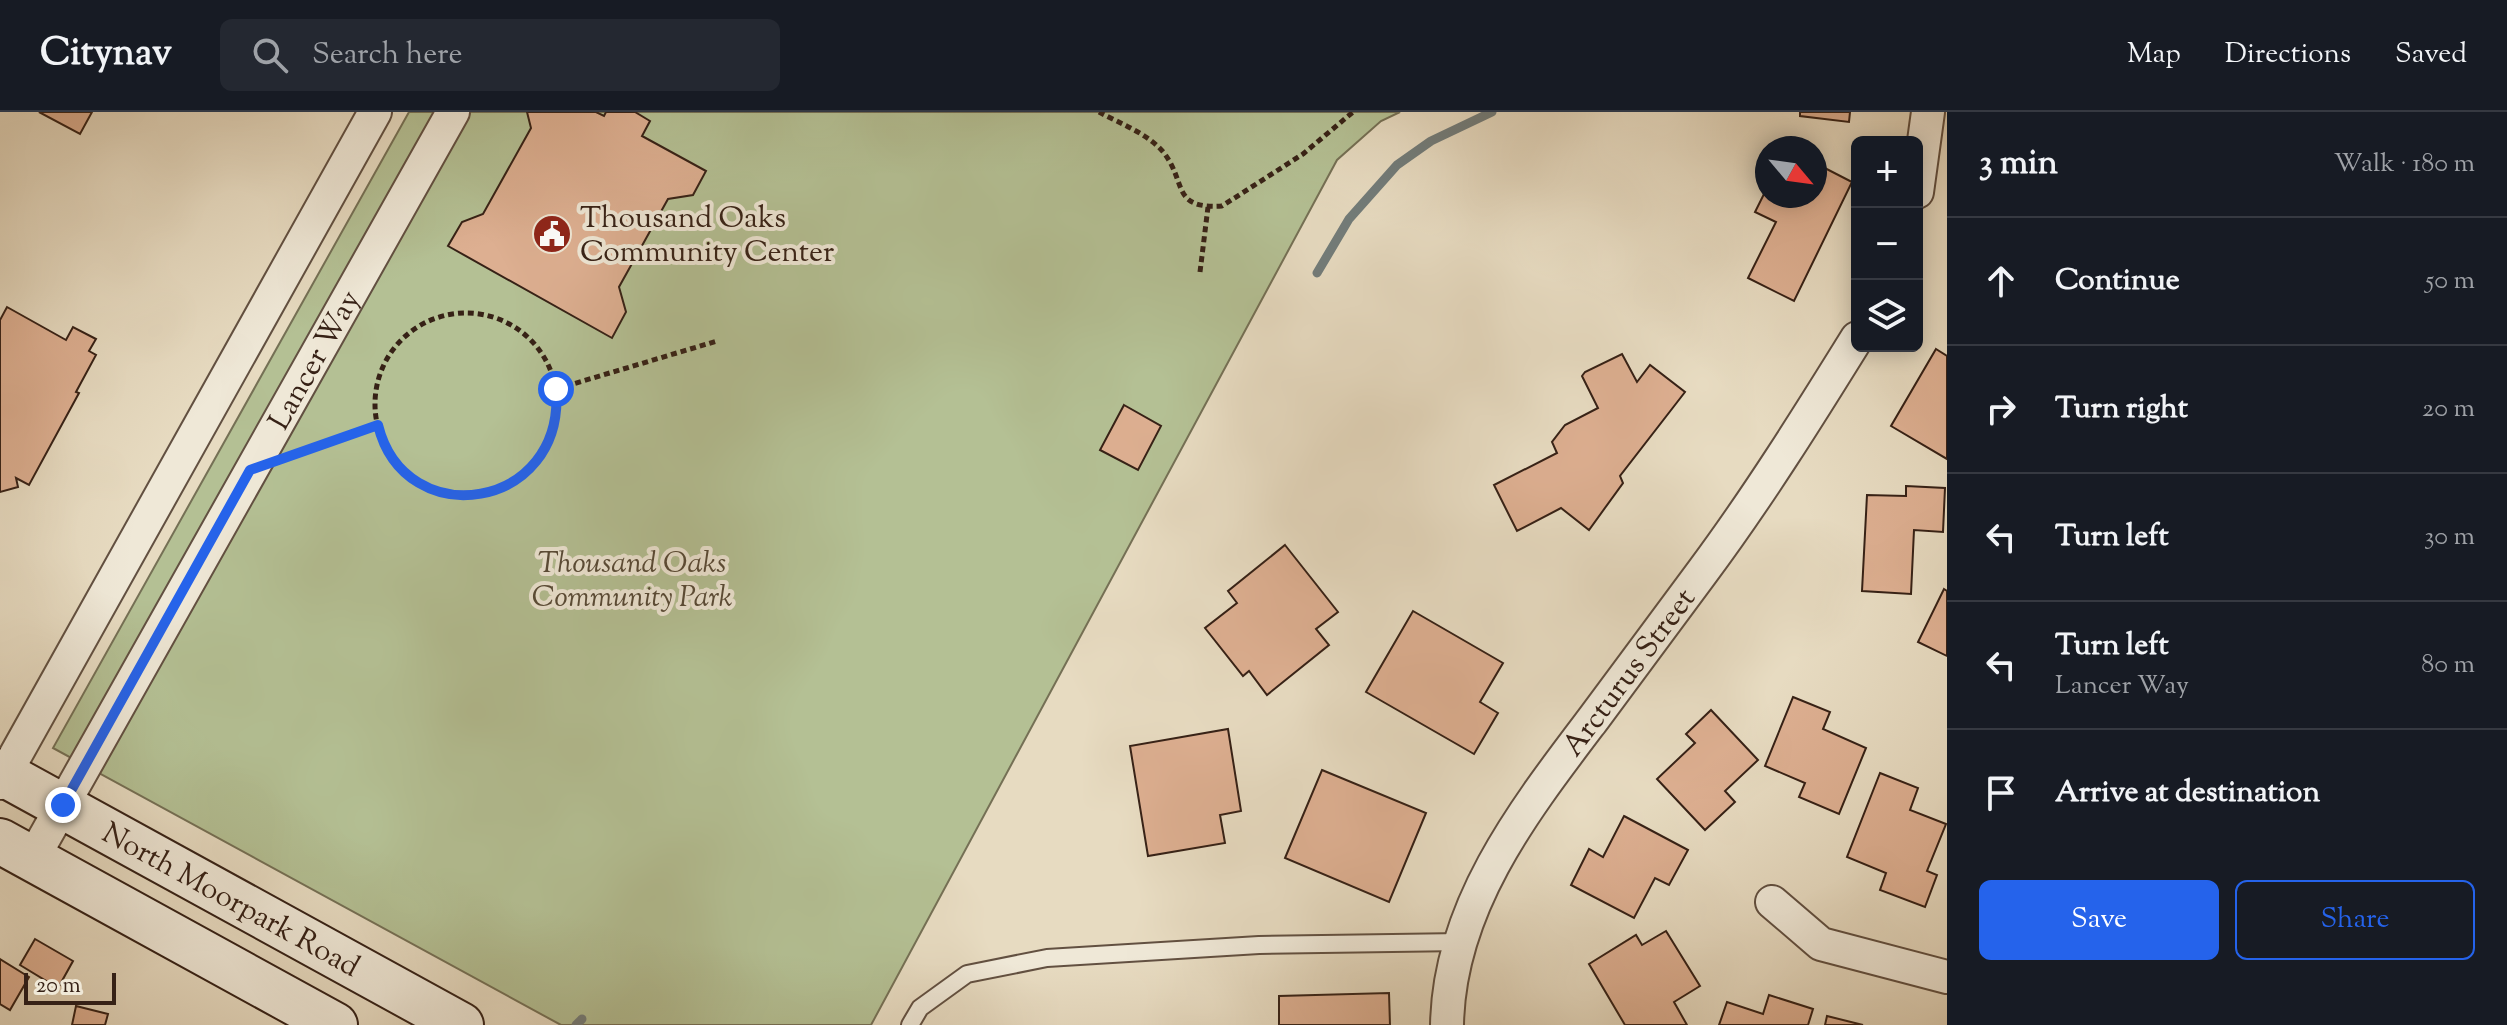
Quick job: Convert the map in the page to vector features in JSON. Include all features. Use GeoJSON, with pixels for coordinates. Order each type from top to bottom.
{"type":"FeatureCollection","features":[{"type":"Feature","properties":{"kind":"main road","name":"North Moorpark Road"},"geometry":{"type":"LineString","coordinates":[[2,776],[63,805],[461,1025]]}},
{"type":"Feature","properties":{"kind":"main road","name":"North Moorpark Road"},"geometry":{"type":"LineString","coordinates":[[16,850],[335,1025]]}},
{"type":"Feature","properties":{"kind":"street"},"geometry":{"type":"LineString","coordinates":[[2,776],[375,112]]}},
{"type":"Feature","properties":{"kind":"street","name":"Lancer Way"},"geometry":{"type":"LineString","coordinates":[[16,850],[63,805],[453,112]]}},
{"type":"Feature","properties":{"kind":"street"},"geometry":{"type":"LineString","coordinates":[[1923,148],[1928,112]]}},
{"type":"Feature","properties":{"kind":"street","name":"Arcturus Street"},"geometry":{"type":"LineString","coordinates":[[1447,1025],[1453,971],[1472,907],[1512,830],[1705,568],[1814,408],[1851,348]]}},
{"type":"Feature","properties":{"kind":"street"},"geometry":{"type":"LineString","coordinates":[[1772,902],[1821,944],[1947,977]]}},
{"type":"Feature","properties":{"kind":"lane"},"geometry":{"type":"LineString","coordinates":[[910,1025],[920,1008],[967,974],[1047,958],[1259,945],[1462,942]]}},
{"type":"Feature","properties":{"kind":"path"},"geometry":{"type":"LineString","coordinates":[[1099,112],[1151,141],[1164,154],[1183,195],[1196,206],[1208,207],[1222,206],[1289,163],[1353,112]]}},
{"type":"Feature","properties":{"kind":"path"},"geometry":{"type":"LineString","coordinates":[[1200,272],[1208,207]]}},
{"type":"Feature","properties":{"kind":"path"},"geometry":{"type":"LineString","coordinates":[[452,314],[494,317],[519,330],[547,362],[556,389],[554,425],[539,459],[522,476],[489,492],[452,494],[418,481],[391,456],[378,425],[376,390],[392,351],[413,330],[452,314]]}},
{"type":"Feature","properties":{"kind":"path"},"geometry":{"type":"LineString","coordinates":[[556,389],[717,341]]}},
{"type":"Feature","properties":{"kind":"path"},"geometry":{"type":"LineString","coordinates":[[250,470],[378,425]]}},
{"type":"Feature","properties":{"kind":"green space","name":"Thousand Oaks Community Park"},"geometry":{"type":"Polygon","coordinates":[[[409,112],[1400,112],[1381,121],[1337,160],[871,1025],[561,1025],[53,748],[409,112]]]}},
{"type":"Feature","properties":{"kind":"building"},"geometry":{"type":"Polygon","coordinates":[[[39,112],[92,112],[80,134],[39,112]]]}},
{"type":"Feature","properties":{"kind":"building","name":"Thousand Oaks Community Center"},"geometry":{"type":"Polygon","coordinates":[[[527,112],[596,112],[604,116],[606,112],[635,112],[650,121],[642,136],[706,171],[693,195],[668,199],[619,287],[626,312],[612,338],[448,246],[462,222],[483,214],[531,128],[527,112]]]}},
{"type":"Feature","properties":{"kind":"building"},"geometry":{"type":"Polygon","coordinates":[[[1800,112],[1850,112],[1849,122],[1800,116],[1800,112]]]}},
{"type":"Feature","properties":{"kind":"building"},"geometry":{"type":"Polygon","coordinates":[[[1827,169],[1851,181],[1794,301],[1748,278],[1776,222],[1755,212],[1757,208],[1827,208],[1827,169]]]}},
{"type":"Feature","properties":{"kind":"building"},"geometry":{"type":"Polygon","coordinates":[[[7,307],[66,340],[73,327],[96,339],[89,351],[96,355],[29,485],[16,478],[18,487],[0,492],[0,320],[7,307]]]}},
{"type":"Feature","properties":{"kind":"building"},"geometry":{"type":"Polygon","coordinates":[[[1936,349],[1947,356],[1947,459],[1891,426],[1936,349]]]}},
{"type":"Feature","properties":{"kind":"building"},"geometry":{"type":"Polygon","coordinates":[[[1622,354],[1637,382],[1650,365],[1685,392],[1620,476],[1623,483],[1589,530],[1561,508],[1517,531],[1494,485],[1557,453],[1552,442],[1565,425],[1598,408],[1582,376],[1622,354]]]}},
{"type":"Feature","properties":{"kind":"building"},"geometry":{"type":"Polygon","coordinates":[[[1124,405],[1161,426],[1138,470],[1100,450],[1124,405]]]}},
{"type":"Feature","properties":{"kind":"building"},"geometry":{"type":"Polygon","coordinates":[[[1906,486],[1945,488],[1943,532],[1914,530],[1911,594],[1862,591],[1867,495],[1906,496],[1906,486]]]}},
{"type":"Feature","properties":{"kind":"building"},"geometry":{"type":"Polygon","coordinates":[[[1285,545],[1338,612],[1316,629],[1329,645],[1267,695],[1249,671],[1243,676],[1205,628],[1237,603],[1228,591],[1285,545]]]}},
{"type":"Feature","properties":{"kind":"building"},"geometry":{"type":"Polygon","coordinates":[[[1944,589],[1947,591],[1947,656],[1918,642],[1944,589]]]}},
{"type":"Feature","properties":{"kind":"building"},"geometry":{"type":"Polygon","coordinates":[[[1413,611],[1503,663],[1480,702],[1498,713],[1474,754],[1366,692],[1413,611]]]}},
{"type":"Feature","properties":{"kind":"building"},"geometry":{"type":"Polygon","coordinates":[[[1793,697],[1830,712],[1823,729],[1866,748],[1839,814],[1799,797],[1805,783],[1765,766],[1793,697]]]}},
{"type":"Feature","properties":{"kind":"building"},"geometry":{"type":"Polygon","coordinates":[[[1711,710],[1758,760],[1725,791],[1735,802],[1705,830],[1657,779],[1695,743],[1686,734],[1711,710]]]}},
{"type":"Feature","properties":{"kind":"building"},"geometry":{"type":"Polygon","coordinates":[[[1228,729],[1241,811],[1220,815],[1225,843],[1148,856],[1130,746],[1228,729]]]}},
{"type":"Feature","properties":{"kind":"building"},"geometry":{"type":"Polygon","coordinates":[[[1322,770],[1426,813],[1389,902],[1285,858],[1322,770]]]}},
{"type":"Feature","properties":{"kind":"building"},"geometry":{"type":"Polygon","coordinates":[[[1880,773],[1918,788],[1910,810],[1946,824],[1927,871],[1937,875],[1925,907],[1880,890],[1886,873],[1847,857],[1880,773]]]}},
{"type":"Feature","properties":{"kind":"building"},"geometry":{"type":"Polygon","coordinates":[[[1624,816],[1688,850],[1669,885],[1655,878],[1634,918],[1571,885],[1589,849],[1603,857],[1624,816]]]}},
{"type":"Feature","properties":{"kind":"building"},"geometry":{"type":"Polygon","coordinates":[[[1666,931],[1700,986],[1674,1002],[1687,1025],[1625,1025],[1589,964],[1636,935],[1642,945],[1666,931]]]}},
{"type":"Feature","properties":{"kind":"building"},"geometry":{"type":"Polygon","coordinates":[[[35,939],[73,961],[58,988],[20,965],[35,939]]]}},
{"type":"Feature","properties":{"kind":"building"},"geometry":{"type":"Polygon","coordinates":[[[0,959],[29,977],[10,1010],[0,1004],[0,959]]]}},
{"type":"Feature","properties":{"kind":"building"},"geometry":{"type":"Polygon","coordinates":[[[1389,993],[1390,1025],[1279,1025],[1279,996],[1389,993]]]}},
{"type":"Feature","properties":{"kind":"building"},"geometry":{"type":"Polygon","coordinates":[[[1769,995],[1813,1009],[1808,1025],[1719,1025],[1727,1002],[1763,1014],[1769,995]]]}},
{"type":"Feature","properties":{"kind":"building"},"geometry":{"type":"Polygon","coordinates":[[[76,1006],[108,1014],[105,1025],[72,1025],[76,1006]]]}},
{"type":"Feature","properties":{"kind":"building"},"geometry":{"type":"Polygon","coordinates":[[[1827,1016],[1863,1025],[1825,1025],[1827,1016]]]}},
{"type":"Feature","properties":{"kind":"waterway"},"geometry":{"type":"LineString","coordinates":[[1317,273],[1349,219],[1397,165],[1431,141],[1492,112]]}},
{"type":"Feature","properties":{"kind":"waterway"},"geometry":{"type":"LineString","coordinates":[[576,1025],[582,1019]]}},
{"type":"Feature","properties":{"kind":"place","name":"Thousand Oaks Community Center"},"geometry":{"type":"Point","coordinates":[552,234]}},
{"type":"Feature","properties":{"kind":"route"},"geometry":{"type":"LineString","coordinates":[[63,805],[250,470],[378,425],[391,456],[418,481],[440,492],[452,494],[489,492],[522,476],[539,459],[551,437],[557,413],[556,389]]}}]}
